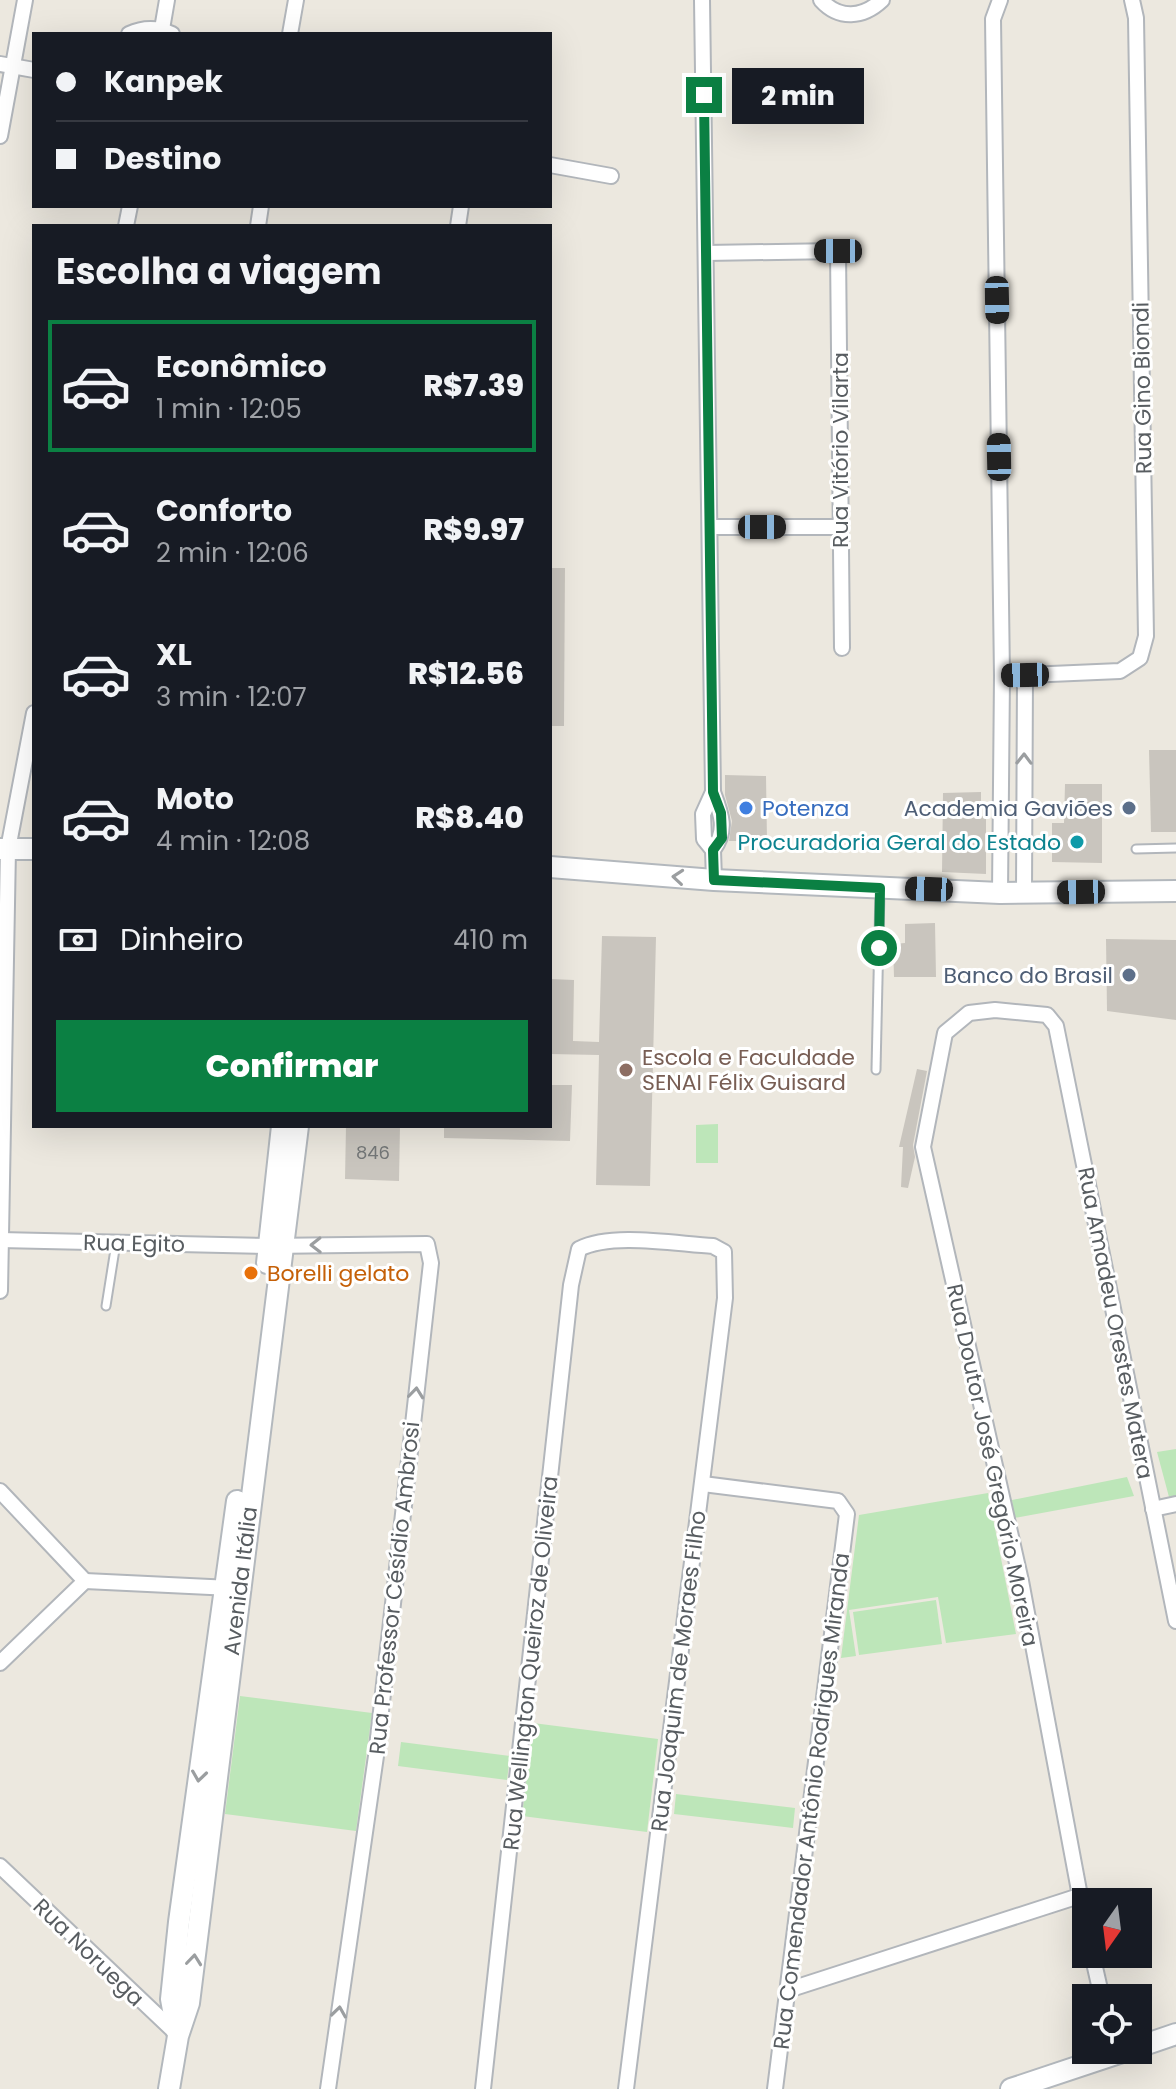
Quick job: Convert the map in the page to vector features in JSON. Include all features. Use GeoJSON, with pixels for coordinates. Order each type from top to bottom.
{"type":"FeatureCollection","features":[{"type":"Feature","properties":{"kind":"main road"},"geometry":{"type":"LineString","coordinates":[[4,849],[32,849]]}},
{"type":"Feature","properties":{"kind":"main road"},"geometry":{"type":"LineString","coordinates":[[552,867],[714,880],[1000,893],[1176,891]]}},
{"type":"Feature","properties":{"kind":"main road","name":"Avenida Itália"},"geometry":{"type":"LineString","coordinates":[[276,1246],[282,1128]]}},
{"type":"Feature","properties":{"kind":"main road","name":"Avenida Itália"},"geometry":{"type":"LineString","coordinates":[[169,2089],[178,2036],[189,2003],[232,1588],[276,1246],[298,1128]]}},
{"type":"Feature","properties":{"kind":"main road"},"geometry":{"type":"LineString","coordinates":[[1152,2042],[1176,2034]]}},
{"type":"Feature","properties":{"kind":"main road"},"geometry":{"type":"LineString","coordinates":[[1011,2089],[1082,2064]]}},
{"type":"Feature","properties":{"kind":"street"},"geometry":{"type":"LineString","coordinates":[[0,136],[6,65],[25,0]]}},
{"type":"Feature","properties":{"kind":"street"},"geometry":{"type":"LineString","coordinates":[[135,32],[148,28],[167,32],[167,0]]}},
{"type":"Feature","properties":{"kind":"street"},"geometry":{"type":"LineString","coordinates":[[290,32],[296,0]]}},
{"type":"Feature","properties":{"kind":"street"},"geometry":{"type":"LineString","coordinates":[[702,0],[713,792],[721,813],[722,838],[713,850],[714,880]]}},
{"type":"Feature","properties":{"kind":"street"},"geometry":{"type":"LineString","coordinates":[[821,0],[834,11],[846,15],[860,14],[882,0]]}},
{"type":"Feature","properties":{"kind":"street"},"geometry":{"type":"LineString","coordinates":[[1000,0],[993,19],[1002,676],[1000,893]]}},
{"type":"Feature","properties":{"kind":"street","name":"Rua Gino Biondi"},"geometry":{"type":"LineString","coordinates":[[1002,676],[1120,671],[1140,658],[1146,636],[1136,34],[1132,0]]}},
{"type":"Feature","properties":{"kind":"street"},"geometry":{"type":"LineString","coordinates":[[6,65],[32,70]]}},
{"type":"Feature","properties":{"kind":"street"},"geometry":{"type":"LineString","coordinates":[[552,165],[611,176]]}},
{"type":"Feature","properties":{"kind":"street","name":"Rua Vitório Vilarta"},"geometry":{"type":"LineString","coordinates":[[706,253],[838,251],[842,648]]}},
{"type":"Feature","properties":{"kind":"street"},"geometry":{"type":"LineString","coordinates":[[710,527],[840,527]]}},
{"type":"Feature","properties":{"kind":"street"},"geometry":{"type":"LineString","coordinates":[[1024,893],[1025,675]]}},
{"type":"Feature","properties":{"kind":"street"},"geometry":{"type":"LineString","coordinates":[[0,1291],[4,849],[32,722]]}},
{"type":"Feature","properties":{"kind":"street","name":"Rua Amadeu Orestes Matera"},"geometry":{"type":"LineString","coordinates":[[969,1013],[995,1010],[1047,1015],[1056,1026],[1176,1621]]}},
{"type":"Feature","properties":{"kind":"street","name":"Rua Doutor José Gregório Moreira"},"geometry":{"type":"LineString","coordinates":[[969,1013],[945,1033],[923,1147],[1021,1581],[1078,1888]]}},
{"type":"Feature","properties":{"kind":"street","name":"Rua Egito"},"geometry":{"type":"LineString","coordinates":[[1,1240],[276,1246]]}},
{"type":"Feature","properties":{"kind":"street","name":"Rua Joaquim de Moraes Filho"},"geometry":{"type":"LineString","coordinates":[[589,1244],[617,1241],[713,1246],[724,1252],[725,1298],[626,2089]]}},
{"type":"Feature","properties":{"kind":"street","name":"Rua Professor Césídio Ambrosi"},"geometry":{"type":"LineString","coordinates":[[276,1246],[427,1244],[431,1263],[376,1756],[328,2089]]}},
{"type":"Feature","properties":{"kind":"street","name":"Rua Wellington Queiroz de Oliveira"},"geometry":{"type":"LineString","coordinates":[[483,2089],[571,1285],[579,1249],[589,1244]]}},
{"type":"Feature","properties":{"kind":"street","name":"Rua Comendador Antônio Rodrigues Miranda"},"geometry":{"type":"LineString","coordinates":[[703,1484],[838,1501],[847,1514],[775,2089]]}},
{"type":"Feature","properties":{"kind":"street"},"geometry":{"type":"LineString","coordinates":[[0,1491],[85,1581],[232,1588]]}},
{"type":"Feature","properties":{"kind":"street"},"geometry":{"type":"LineString","coordinates":[[1153,1509],[1176,1504]]}},
{"type":"Feature","properties":{"kind":"street"},"geometry":{"type":"LineString","coordinates":[[0,1663],[85,1581]]}},
{"type":"Feature","properties":{"kind":"street","name":"Rua Noruega"},"geometry":{"type":"LineString","coordinates":[[0,1866],[178,2036]]}},
{"type":"Feature","properties":{"kind":"street"},"geometry":{"type":"LineString","coordinates":[[788,1990],[1072,1898]]}},
{"type":"Feature","properties":{"kind":"lane"},"geometry":{"type":"LineString","coordinates":[[999,788],[1024,788]]}},
{"type":"Feature","properties":{"kind":"lane"},"geometry":{"type":"LineString","coordinates":[[1136,849],[1176,848]]}},
{"type":"Feature","properties":{"kind":"lane"},"geometry":{"type":"LineString","coordinates":[[876,1070],[880,888]]}},
{"type":"Feature","properties":{"kind":"lane"},"geometry":{"type":"LineString","coordinates":[[106,1306],[116,1243]]}},
{"type":"Feature","properties":{"kind":"green space"},"geometry":{"type":"Polygon","coordinates":[[[718,1124],[718,1163],[696,1163],[696,1125],[718,1124]]]}},
{"type":"Feature","properties":{"kind":"green space"},"geometry":{"type":"Polygon","coordinates":[[[1176,1449],[1176,1496],[1169,1497],[1157,1452],[1176,1449]]]}},
{"type":"Feature","properties":{"kind":"green space"},"geometry":{"type":"Polygon","coordinates":[[[1127,1477],[1134,1496],[1014,1518],[1012,1500],[1127,1477]]]}},
{"type":"Feature","properties":{"kind":"green space"},"geometry":{"type":"Polygon","coordinates":[[[988,1493],[1016,1634],[946,1643],[938,1597],[849,1610],[856,1656],[841,1658],[859,1515],[988,1493]]]}},
{"type":"Feature","properties":{"kind":"green space"},"geometry":{"type":"Polygon","coordinates":[[[936,1600],[942,1644],[859,1655],[853,1612],[936,1600]]]}},
{"type":"Feature","properties":{"kind":"green space"},"geometry":{"type":"Polygon","coordinates":[[[240,1696],[372,1713],[356,1831],[225,1814],[240,1696]]]}},
{"type":"Feature","properties":{"kind":"green space"},"geometry":{"type":"Polygon","coordinates":[[[533,1723],[658,1739],[647,1832],[522,1816],[533,1723]]]}},
{"type":"Feature","properties":{"kind":"green space"},"geometry":{"type":"Polygon","coordinates":[[[401,1742],[510,1756],[507,1780],[398,1766],[401,1742]]]}},
{"type":"Feature","properties":{"kind":"green space"},"geometry":{"type":"Polygon","coordinates":[[[676,1794],[795,1808],[793,1828],[674,1814],[676,1794]]]}},
{"type":"Feature","properties":{"kind":"building"},"geometry":{"type":"Polygon","coordinates":[[[552,568],[565,568],[564,726],[552,726],[552,568]]]}},
{"type":"Feature","properties":{"kind":"building"},"geometry":{"type":"Polygon","coordinates":[[[1149,750],[1176,750],[1176,832],[1151,832],[1149,750]]]}},
{"type":"Feature","properties":{"kind":"building","name":"Potenza"},"geometry":{"type":"Polygon","coordinates":[[[725,775],[766,776],[767,841],[729,841],[732,821],[725,795],[725,775]]]}},
{"type":"Feature","properties":{"kind":"building","name":"Procuradoria Geral do Estado"},"geometry":{"type":"Polygon","coordinates":[[[1065,784],[1102,784],[1102,863],[1052,862],[1052,823],[1064,823],[1065,784]]]}},
{"type":"Feature","properties":{"kind":"building"},"geometry":{"type":"Polygon","coordinates":[[[981,792],[981,816],[986,816],[986,874],[942,872],[943,793],[981,792]]]}},
{"type":"Feature","properties":{"kind":"building"},"geometry":{"type":"Polygon","coordinates":[[[935,923],[936,977],[894,977],[893,944],[905,943],[905,924],[935,923]]]}},
{"type":"Feature","properties":{"kind":"building","name":"Escola e Faculdade SENAI Félix Guisard"},"geometry":{"type":"Polygon","coordinates":[[[602,936],[656,937],[650,1186],[596,1185],[599,1055],[552,1054],[552,979],[574,980],[573,1041],[599,1042],[602,936]]]}},
{"type":"Feature","properties":{"kind":"building","name":"Banco do Brasil"},"geometry":{"type":"Polygon","coordinates":[[[1106,939],[1176,940],[1176,1020],[1107,1011],[1106,939]]]}},
{"type":"Feature","properties":{"kind":"building"},"geometry":{"type":"Polygon","coordinates":[[[917,1069],[927,1071],[908,1188],[901,1187],[903,1147],[899,1147],[917,1069]]]}},
{"type":"Feature","properties":{"kind":"building"},"geometry":{"type":"Polygon","coordinates":[[[552,1085],[572,1085],[570,1141],[444,1138],[444,1128],[552,1128],[552,1085]]]}},
{"type":"Feature","properties":{"kind":"building"},"geometry":{"type":"Polygon","coordinates":[[[346,1128],[400,1128],[399,1181],[345,1179],[346,1128]]]}},
{"type":"Feature","properties":{"kind":"place","name":"Potenza"},"geometry":{"type":"Point","coordinates":[746,808]}},
{"type":"Feature","properties":{"kind":"place","name":"Academia Gaviões"},"geometry":{"type":"Point","coordinates":[1129,808]}},
{"type":"Feature","properties":{"kind":"place","name":"Procuradoria Geral do Estado"},"geometry":{"type":"Point","coordinates":[1077,842]}},
{"type":"Feature","properties":{"kind":"place","name":"Banco do Brasil"},"geometry":{"type":"Point","coordinates":[1129,975]}},
{"type":"Feature","properties":{"kind":"place","name":"Escola e Faculdade SENAI Félix Guisard"},"geometry":{"type":"Point","coordinates":[626,1070]}},
{"type":"Feature","properties":{"kind":"place","name":"Borelli gelato"},"geometry":{"type":"Point","coordinates":[251,1273]}},
{"type":"Feature","properties":{"kind":"route"},"geometry":{"type":"LineString","coordinates":[[704,95],[713,792],[721,813],[722,838],[713,850],[714,880],[880,888],[879,948]]}}]}
